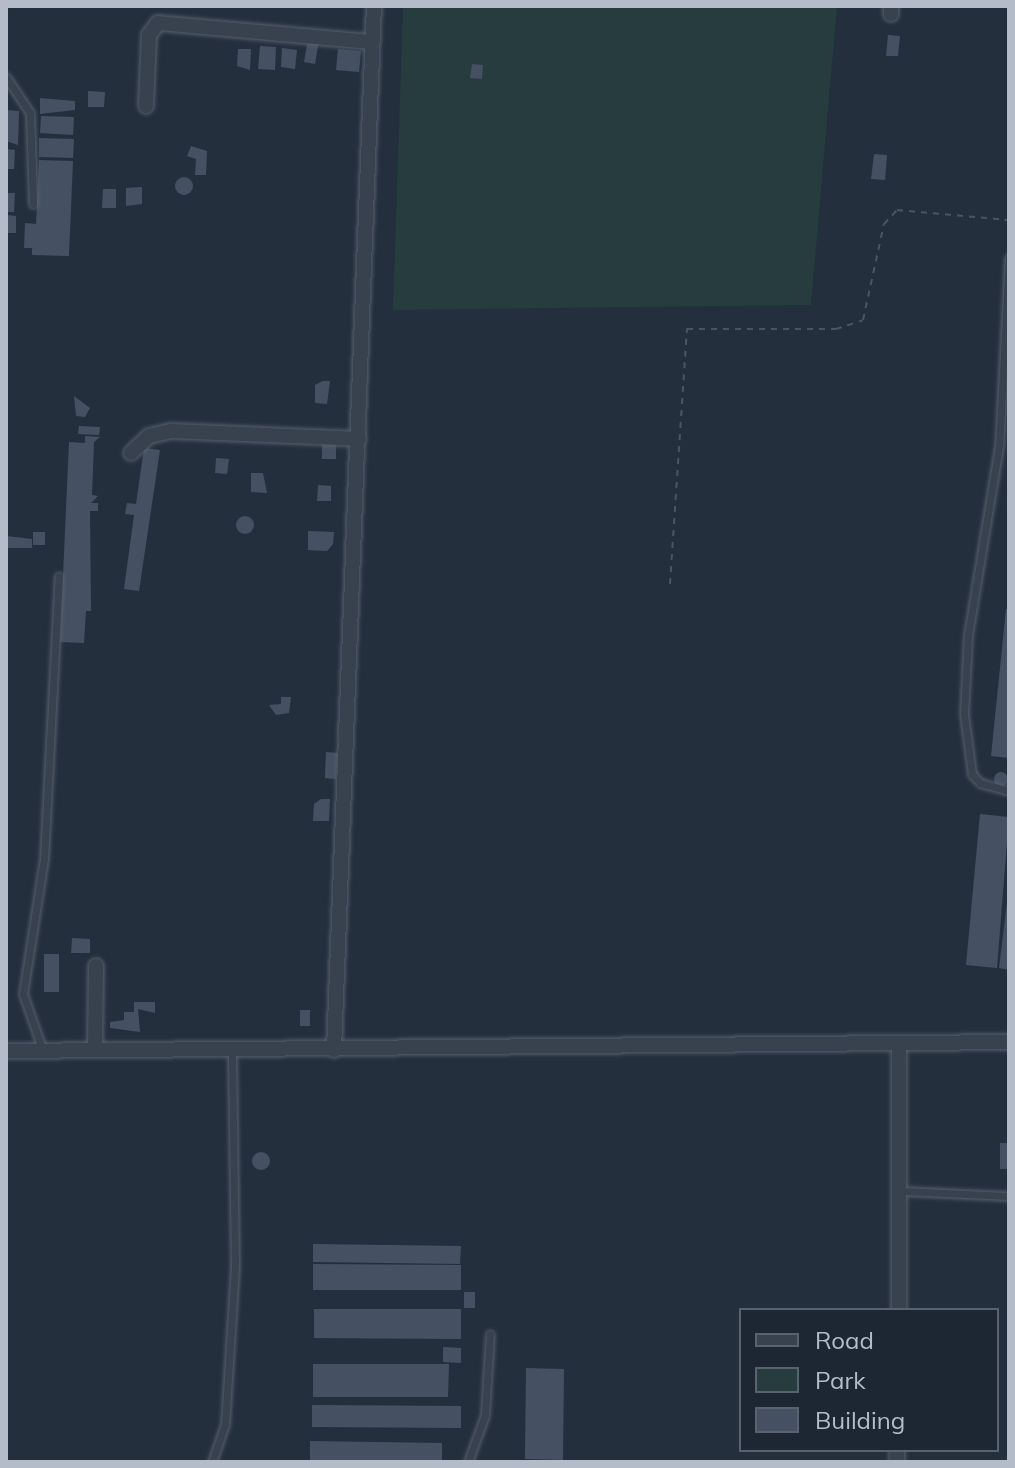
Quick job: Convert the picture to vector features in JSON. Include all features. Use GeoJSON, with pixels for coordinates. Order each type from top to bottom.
{"type":"FeatureCollection","features":[{"type":"Feature","properties":{"kind":"street"},"geometry":{"type":"LineString","coordinates":[[334,1050],[374,6]]}},
{"type":"Feature","properties":{"kind":"street"},"geometry":{"type":"LineString","coordinates":[[146,106],[149,35],[158,23],[372,42]]}},
{"type":"Feature","properties":{"kind":"street"},"geometry":{"type":"LineString","coordinates":[[131,453],[149,436],[171,431],[359,439]]}},
{"type":"Feature","properties":{"kind":"street"},"geometry":{"type":"LineString","coordinates":[[95,1049],[96,966]]}},
{"type":"Feature","properties":{"kind":"street"},"geometry":{"type":"LineString","coordinates":[[6,1051],[1009,1042]]}},
{"type":"Feature","properties":{"kind":"street"},"geometry":{"type":"LineString","coordinates":[[899,1044],[899,1308]]}},
{"type":"Feature","properties":{"kind":"lane"},"geometry":{"type":"LineString","coordinates":[[6,77],[30,113],[33,204]]}},
{"type":"Feature","properties":{"kind":"lane"},"geometry":{"type":"LineString","coordinates":[[1009,258],[999,446],[968,635],[964,714],[972,774],[980,783],[1009,791]]}},
{"type":"Feature","properties":{"kind":"lane"},"geometry":{"type":"LineString","coordinates":[[43,1051],[23,994],[44,859],[59,576]]}},
{"type":"Feature","properties":{"kind":"lane"},"geometry":{"type":"LineString","coordinates":[[212,1462],[227,1412],[235,1266],[232,1050]]}},
{"type":"Feature","properties":{"kind":"lane"},"geometry":{"type":"LineString","coordinates":[[901,1191],[1009,1196]]}},
{"type":"Feature","properties":{"kind":"lane"},"geometry":{"type":"LineString","coordinates":[[468,1462],[485,1415],[490,1334]]}},
{"type":"Feature","properties":{"kind":"lane"},"geometry":{"type":"LineString","coordinates":[[216,1453],[219,1462]]}},
{"type":"Feature","properties":{"kind":"path"},"geometry":{"type":"LineString","coordinates":[[670,584],[687,329],[836,329],[863,320],[884,224],[897,210],[1009,220]]}},
{"type":"Feature","properties":{"kind":"green space"},"geometry":{"type":"Polygon","coordinates":[[[403,6],[837,6],[811,305],[393,310],[403,6]]]}},
{"type":"Feature","properties":{"kind":"building"},"geometry":{"type":"Polygon","coordinates":[[[888,35],[900,36],[898,56],[886,56],[888,35]]]}},
{"type":"Feature","properties":{"kind":"building"},"geometry":{"type":"Polygon","coordinates":[[[308,39],[319,41],[315,64],[304,62],[308,39]]]}},
{"type":"Feature","properties":{"kind":"building"},"geometry":{"type":"Polygon","coordinates":[[[260,46],[276,47],[275,70],[258,69],[260,46]]]}},
{"type":"Feature","properties":{"kind":"building"},"geometry":{"type":"Polygon","coordinates":[[[282,48],[297,50],[295,69],[281,67],[282,48]]]}},
{"type":"Feature","properties":{"kind":"building"},"geometry":{"type":"Polygon","coordinates":[[[238,49],[251,49],[250,70],[237,66],[238,49]]]}},
{"type":"Feature","properties":{"kind":"building"},"geometry":{"type":"Polygon","coordinates":[[[338,49],[361,51],[359,72],[336,70],[338,49]]]}},
{"type":"Feature","properties":{"kind":"building"},"geometry":{"type":"Polygon","coordinates":[[[472,64],[483,65],[482,79],[470,78],[472,64]]]}},
{"type":"Feature","properties":{"kind":"building"},"geometry":{"type":"Polygon","coordinates":[[[88,91],[105,92],[104,107],[88,107],[88,91]]]}},
{"type":"Feature","properties":{"kind":"building"},"geometry":{"type":"Polygon","coordinates":[[[40,98],[75,101],[75,110],[40,114],[40,98]]]}},
{"type":"Feature","properties":{"kind":"building"},"geometry":{"type":"Polygon","coordinates":[[[6,110],[19,111],[18,145],[6,141],[6,110]]]}},
{"type":"Feature","properties":{"kind":"building"},"geometry":{"type":"Polygon","coordinates":[[[41,116],[74,117],[73,135],[40,133],[41,116]]]}},
{"type":"Feature","properties":{"kind":"building"},"geometry":{"type":"Polygon","coordinates":[[[39,138],[74,139],[73,158],[39,157],[39,138]]]}},
{"type":"Feature","properties":{"kind":"building"},"geometry":{"type":"Polygon","coordinates":[[[191,146],[207,151],[206,175],[195,175],[196,159],[187,156],[191,146]]]}},
{"type":"Feature","properties":{"kind":"building"},"geometry":{"type":"Polygon","coordinates":[[[6,149],[15,150],[14,169],[6,169],[6,149]]]}},
{"type":"Feature","properties":{"kind":"building"},"geometry":{"type":"Polygon","coordinates":[[[874,154],[887,155],[885,180],[871,179],[874,154]]]}},
{"type":"Feature","properties":{"kind":"building"},"geometry":{"type":"Polygon","coordinates":[[[39,160],[73,161],[69,256],[32,255],[32,248],[24,248],[25,223],[36,224],[39,160]]]}},
{"type":"Feature","properties":{"kind":"building"},"geometry":{"type":"Polygon","coordinates":[[[180,177],[188,177],[193,186],[191,193],[180,195],[175,190],[175,182],[180,177]]]}},
{"type":"Feature","properties":{"kind":"building"},"geometry":{"type":"Polygon","coordinates":[[[142,187],[142,204],[126,206],[126,188],[142,187]]]}},
{"type":"Feature","properties":{"kind":"building"},"geometry":{"type":"Polygon","coordinates":[[[103,189],[116,189],[116,208],[102,208],[103,189]]]}},
{"type":"Feature","properties":{"kind":"building"},"geometry":{"type":"Polygon","coordinates":[[[6,193],[15,193],[14,212],[6,212],[6,193]]]}},
{"type":"Feature","properties":{"kind":"building"},"geometry":{"type":"Polygon","coordinates":[[[6,215],[16,216],[16,233],[6,233],[6,215]]]}},
{"type":"Feature","properties":{"kind":"building"},"geometry":{"type":"Polygon","coordinates":[[[330,381],[327,404],[315,403],[315,385],[330,381]]]}},
{"type":"Feature","properties":{"kind":"building"},"geometry":{"type":"Polygon","coordinates":[[[74,396],[90,408],[85,417],[76,416],[74,396]]]}},
{"type":"Feature","properties":{"kind":"building"},"geometry":{"type":"Polygon","coordinates":[[[79,426],[100,427],[99,435],[78,434],[79,426]]]}},
{"type":"Feature","properties":{"kind":"building"},"geometry":{"type":"Polygon","coordinates":[[[85,436],[100,437],[94,442],[92,495],[98,496],[91,503],[98,503],[98,511],[90,511],[91,611],[86,611],[84,643],[60,642],[69,442],[85,443],[85,436]]]}},
{"type":"Feature","properties":{"kind":"building"},"geometry":{"type":"Polygon","coordinates":[[[322,443],[336,444],[336,459],[322,459],[322,443]]]}},
{"type":"Feature","properties":{"kind":"building"},"geometry":{"type":"Polygon","coordinates":[[[144,448],[160,450],[139,591],[124,589],[134,515],[125,514],[127,503],[136,504],[144,448]]]}},
{"type":"Feature","properties":{"kind":"building"},"geometry":{"type":"Polygon","coordinates":[[[216,458],[229,459],[227,474],[215,473],[216,458]]]}},
{"type":"Feature","properties":{"kind":"building"},"geometry":{"type":"Polygon","coordinates":[[[251,473],[263,473],[267,493],[251,492],[251,473]]]}},
{"type":"Feature","properties":{"kind":"building"},"geometry":{"type":"Polygon","coordinates":[[[318,485],[331,486],[331,501],[317,501],[318,485]]]}},
{"type":"Feature","properties":{"kind":"building"},"geometry":{"type":"Polygon","coordinates":[[[241,516],[249,516],[254,525],[252,532],[241,534],[236,529],[236,521],[241,516]]]}},
{"type":"Feature","properties":{"kind":"building"},"geometry":{"type":"Polygon","coordinates":[[[308,531],[334,532],[333,544],[327,551],[308,550],[308,531]]]}},
{"type":"Feature","properties":{"kind":"building"},"geometry":{"type":"Polygon","coordinates":[[[33,532],[45,532],[45,545],[33,545],[33,532]]]}},
{"type":"Feature","properties":{"kind":"building"},"geometry":{"type":"Polygon","coordinates":[[[7,536],[32,539],[32,548],[7,548],[7,536]]]}},
{"type":"Feature","properties":{"kind":"building"},"geometry":{"type":"Polygon","coordinates":[[[1006,609],[1009,609],[1009,758],[991,756],[1006,609]]]}},
{"type":"Feature","properties":{"kind":"building"},"geometry":{"type":"Polygon","coordinates":[[[281,697],[291,697],[289,713],[276,715],[269,705],[281,704],[281,697]]]}},
{"type":"Feature","properties":{"kind":"building"},"geometry":{"type":"Polygon","coordinates":[[[326,752],[338,753],[336,779],[325,778],[326,752]]]}},
{"type":"Feature","properties":{"kind":"building"},"geometry":{"type":"Polygon","coordinates":[[[1001,772],[1008,779],[1001,786],[994,779],[1001,772]]]}},
{"type":"Feature","properties":{"kind":"building"},"geometry":{"type":"Polygon","coordinates":[[[321,799],[330,799],[329,821],[313,821],[314,804],[321,799]]]}},
{"type":"Feature","properties":{"kind":"building"},"geometry":{"type":"Polygon","coordinates":[[[980,814],[1009,817],[997,968],[966,965],[980,814]]]}},
{"type":"Feature","properties":{"kind":"building"},"geometry":{"type":"Polygon","coordinates":[[[1009,886],[1009,970],[999,968],[1009,886]]]}},
{"type":"Feature","properties":{"kind":"building"},"geometry":{"type":"Polygon","coordinates":[[[72,938],[90,939],[90,953],[71,953],[72,938]]]}},
{"type":"Feature","properties":{"kind":"building"},"geometry":{"type":"Polygon","coordinates":[[[44,954],[59,954],[59,992],[44,992],[44,954]]]}},
{"type":"Feature","properties":{"kind":"building"},"geometry":{"type":"Polygon","coordinates":[[[134,1002],[155,1002],[155,1013],[138,1009],[140,1032],[110,1028],[110,1022],[124,1020],[124,1012],[134,1012],[134,1002]]]}},
{"type":"Feature","properties":{"kind":"building"},"geometry":{"type":"Polygon","coordinates":[[[300,1010],[310,1010],[310,1026],[300,1026],[300,1010]]]}},
{"type":"Feature","properties":{"kind":"building"},"geometry":{"type":"Polygon","coordinates":[[[1000,1143],[1009,1143],[1009,1169],[1000,1169],[1000,1143]]]}},
{"type":"Feature","properties":{"kind":"building"},"geometry":{"type":"Polygon","coordinates":[[[261,1152],[270,1161],[261,1170],[252,1161],[261,1152]]]}},
{"type":"Feature","properties":{"kind":"building"},"geometry":{"type":"Polygon","coordinates":[[[313,1244],[461,1246],[460,1264],[313,1262],[313,1244]]]}},
{"type":"Feature","properties":{"kind":"building"},"geometry":{"type":"Polygon","coordinates":[[[313,1264],[461,1265],[461,1290],[313,1290],[313,1264]]]}},
{"type":"Feature","properties":{"kind":"building"},"geometry":{"type":"Polygon","coordinates":[[[464,1292],[475,1292],[475,1308],[464,1308],[464,1292]]]}},
{"type":"Feature","properties":{"kind":"building"},"geometry":{"type":"Polygon","coordinates":[[[314,1309],[461,1309],[461,1339],[314,1338],[314,1309]]]}},
{"type":"Feature","properties":{"kind":"building"},"geometry":{"type":"Polygon","coordinates":[[[443,1347],[461,1348],[461,1363],[443,1362],[443,1347]]]}},
{"type":"Feature","properties":{"kind":"building"},"geometry":{"type":"Polygon","coordinates":[[[313,1364],[449,1364],[448,1397],[313,1397],[313,1364]]]}},
{"type":"Feature","properties":{"kind":"building"},"geometry":{"type":"Polygon","coordinates":[[[526,1368],[564,1369],[563,1460],[525,1459],[526,1368]]]}},
{"type":"Feature","properties":{"kind":"building"},"geometry":{"type":"Polygon","coordinates":[[[312,1405],[461,1406],[461,1428],[312,1427],[312,1405]]]}},
{"type":"Feature","properties":{"kind":"building"},"geometry":{"type":"Polygon","coordinates":[[[310,1441],[442,1443],[442,1462],[310,1462],[310,1441]]]}}]}
